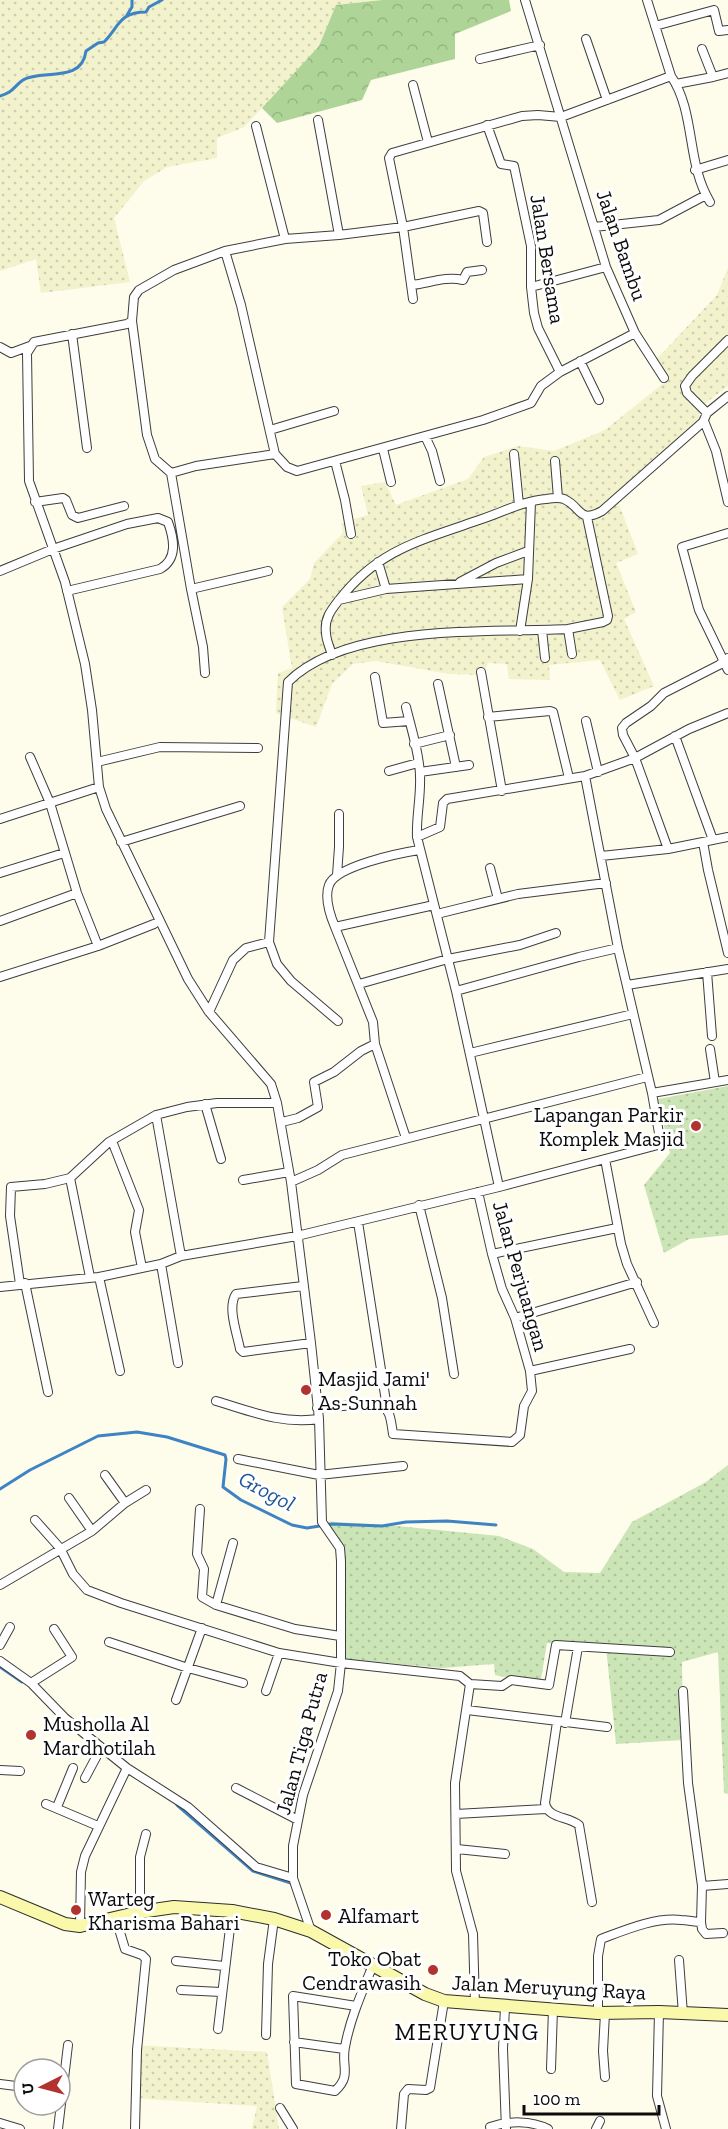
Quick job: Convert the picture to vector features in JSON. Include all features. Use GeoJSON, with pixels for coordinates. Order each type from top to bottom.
{"type":"FeatureCollection","features":[{"type":"Feature","properties":{"kind":"main road","name":"Jalan Meruyung Raya"},"geometry":{"type":"LineString","coordinates":[[0,1898],[64,1924],[80,1926],[140,1912],[174,1907],[232,1911],[274,1919],[311,1931],[425,1995],[444,2001],[602,2013],[659,2012],[728,2015]]}},
{"type":"Feature","properties":{"kind":"street","name":"Jalan Bambu"},"geometry":{"type":"LineString","coordinates":[[525,0],[606,267],[635,333],[664,378]]}},
{"type":"Feature","properties":{"kind":"street"},"geometry":{"type":"LineString","coordinates":[[594,226],[659,220],[708,198],[695,170],[684,107],[647,0]]}},
{"type":"Feature","properties":{"kind":"street"},"geometry":{"type":"LineString","coordinates":[[704,0],[706,11]]}},
{"type":"Feature","properties":{"kind":"street"},"geometry":{"type":"LineString","coordinates":[[655,26],[714,10],[719,31],[728,30]]}},
{"type":"Feature","properties":{"kind":"street"},"geometry":{"type":"LineString","coordinates":[[586,39],[607,100]]}},
{"type":"Feature","properties":{"kind":"street"},"geometry":{"type":"LineString","coordinates":[[480,59],[540,45]]}},
{"type":"Feature","properties":{"kind":"street"},"geometry":{"type":"LineString","coordinates":[[702,49],[713,77]]}},
{"type":"Feature","properties":{"kind":"street"},"geometry":{"type":"LineString","coordinates":[[413,299],[403,227],[389,158],[392,153],[522,116],[561,117],[673,80],[713,77],[728,73]]}},
{"type":"Feature","properties":{"kind":"street"},"geometry":{"type":"LineString","coordinates":[[413,85],[428,142]]}},
{"type":"Feature","properties":{"kind":"street"},"geometry":{"type":"LineString","coordinates":[[318,120],[339,235]]}},
{"type":"Feature","properties":{"kind":"street","name":"Jalan Bersama"},"geometry":{"type":"LineString","coordinates":[[487,125],[501,164],[514,166],[531,246],[531,287],[538,328],[561,372]]}},
{"type":"Feature","properties":{"kind":"street"},"geometry":{"type":"LineString","coordinates":[[256,126],[285,239]]}},
{"type":"Feature","properties":{"kind":"street"},"geometry":{"type":"LineString","coordinates":[[695,170],[725,161],[728,171]]}},
{"type":"Feature","properties":{"kind":"street"},"geometry":{"type":"LineString","coordinates":[[205,673],[203,647],[171,472],[155,459],[147,435],[132,321],[134,297],[139,290],[174,270],[225,251],[285,239],[403,227],[479,211],[483,213],[487,242]]}},
{"type":"Feature","properties":{"kind":"street"},"geometry":{"type":"LineString","coordinates":[[225,251],[241,306],[275,454],[287,467],[297,471],[483,420],[531,403],[541,386],[561,372],[635,333]]}},
{"type":"Feature","properties":{"kind":"street"},"geometry":{"type":"LineString","coordinates":[[531,287],[606,267]]}},
{"type":"Feature","properties":{"kind":"street"},"geometry":{"type":"LineString","coordinates":[[412,285],[429,283],[436,279],[463,280],[467,272],[482,270]]}},
{"type":"Feature","properties":{"kind":"street"},"geometry":{"type":"LineString","coordinates":[[0,347],[11,353],[41,340],[127,324],[132,321]]}},
{"type":"Feature","properties":{"kind":"street"},"geometry":{"type":"LineString","coordinates":[[72,334],[87,448]]}},
{"type":"Feature","properties":{"kind":"street"},"geometry":{"type":"LineString","coordinates":[[728,340],[692,376],[686,386],[687,393],[705,417],[728,502]]}},
{"type":"Feature","properties":{"kind":"street"},"geometry":{"type":"LineString","coordinates":[[30,346],[27,360],[29,481],[67,591],[85,664],[99,787],[106,809],[188,979],[209,1012],[272,1084],[282,1122],[319,1419],[319,1475]]}},
{"type":"Feature","properties":{"kind":"street"},"geometry":{"type":"LineString","coordinates":[[580,362],[599,400]]}},
{"type":"Feature","properties":{"kind":"street"},"geometry":{"type":"LineString","coordinates":[[587,517],[602,511],[728,396]]}},
{"type":"Feature","properties":{"kind":"street"},"geometry":{"type":"LineString","coordinates":[[270,430],[334,411]]}},
{"type":"Feature","properties":{"kind":"street"},"geometry":{"type":"LineString","coordinates":[[425,436],[432,451],[440,481]]}},
{"type":"Feature","properties":{"kind":"street"},"geometry":{"type":"LineString","coordinates":[[383,449],[391,482]]}},
{"type":"Feature","properties":{"kind":"street"},"geometry":{"type":"LineString","coordinates":[[171,472],[275,454]]}},
{"type":"Feature","properties":{"kind":"street"},"geometry":{"type":"LineString","coordinates":[[514,454],[519,505]]}},
{"type":"Feature","properties":{"kind":"street"},"geometry":{"type":"LineString","coordinates":[[555,460],[558,498]]}},
{"type":"Feature","properties":{"kind":"street"},"geometry":{"type":"LineString","coordinates":[[335,461],[344,493],[351,534]]}},
{"type":"Feature","properties":{"kind":"street"},"geometry":{"type":"LineString","coordinates":[[35,502],[63,498],[72,515],[78,518],[124,506]]}},
{"type":"Feature","properties":{"kind":"street"},"geometry":{"type":"LineString","coordinates":[[332,655],[326,633],[326,621],[330,611],[358,579],[378,562],[408,545],[531,502],[565,499],[587,517],[607,620],[568,629],[396,638],[368,642],[332,655],[317,660],[288,682],[269,942],[277,964],[291,981],[338,1021]]}},
{"type":"Feature","properties":{"kind":"street"},"geometry":{"type":"LineString","coordinates":[[520,631],[528,579],[531,502]]}},
{"type":"Feature","properties":{"kind":"street"},"geometry":{"type":"LineString","coordinates":[[0,571],[52,549],[127,524],[158,518],[168,522],[171,529],[173,553],[166,566],[67,591]]}},
{"type":"Feature","properties":{"kind":"street"},"geometry":{"type":"LineString","coordinates":[[728,533],[682,547],[699,610],[726,659],[728,670]]}},
{"type":"Feature","properties":{"kind":"street"},"geometry":{"type":"LineString","coordinates":[[457,584],[496,563],[528,551]]}},
{"type":"Feature","properties":{"kind":"street"},"geometry":{"type":"LineString","coordinates":[[378,562],[386,589]]}},
{"type":"Feature","properties":{"kind":"street"},"geometry":{"type":"LineString","coordinates":[[191,589],[268,571]]}},
{"type":"Feature","properties":{"kind":"street"},"geometry":{"type":"LineString","coordinates":[[339,600],[386,589],[528,579]]}},
{"type":"Feature","properties":{"kind":"street"},"geometry":{"type":"LineString","coordinates":[[568,629],[572,654]]}},
{"type":"Feature","properties":{"kind":"street"},"geometry":{"type":"LineString","coordinates":[[542,630],[545,658]]}},
{"type":"Feature","properties":{"kind":"street"},"geometry":{"type":"LineString","coordinates":[[668,849],[622,728],[626,723],[642,714],[664,693],[726,659]]}},
{"type":"Feature","properties":{"kind":"street"},"geometry":{"type":"LineString","coordinates":[[481,672],[502,791]]}},
{"type":"Feature","properties":{"kind":"street"},"geometry":{"type":"LineString","coordinates":[[375,677],[383,723],[409,721]]}},
{"type":"Feature","properties":{"kind":"street"},"geometry":{"type":"LineString","coordinates":[[438,684],[456,767]]}},
{"type":"Feature","properties":{"kind":"street"},"geometry":{"type":"LineString","coordinates":[[405,707],[420,772],[420,796],[416,824],[419,850],[456,991],[498,1187]]}},
{"type":"Feature","properties":{"kind":"street"},"geometry":{"type":"LineString","coordinates":[[489,717],[553,712],[569,778]]}},
{"type":"Feature","properties":{"kind":"street"},"geometry":{"type":"LineString","coordinates":[[417,837],[440,827],[443,803],[447,799],[585,776],[635,758],[675,736],[728,713]]}},
{"type":"Feature","properties":{"kind":"street"},"geometry":{"type":"LineString","coordinates":[[586,721],[598,772]]}},
{"type":"Feature","properties":{"kind":"street"},"geometry":{"type":"LineString","coordinates":[[414,744],[450,735]]}},
{"type":"Feature","properties":{"kind":"street"},"geometry":{"type":"LineString","coordinates":[[675,736],[713,840]]}},
{"type":"Feature","properties":{"kind":"street"},"geometry":{"type":"LineString","coordinates":[[97,762],[160,747],[258,748]]}},
{"type":"Feature","properties":{"kind":"street"},"geometry":{"type":"LineString","coordinates":[[30,757],[50,803],[77,893],[99,946]]}},
{"type":"Feature","properties":{"kind":"street"},"geometry":{"type":"LineString","coordinates":[[389,771],[418,763]]}},
{"type":"Feature","properties":{"kind":"street"},"geometry":{"type":"LineString","coordinates":[[420,772],[469,765]]}},
{"type":"Feature","properties":{"kind":"street"},"geometry":{"type":"LineString","coordinates":[[0,1287],[95,1277],[161,1264],[181,1256],[297,1236],[658,1145],[660,1139],[652,1093],[618,948],[585,776]]}},
{"type":"Feature","properties":{"kind":"street"},"geometry":{"type":"LineString","coordinates":[[1,817],[99,787]]}},
{"type":"Feature","properties":{"kind":"street"},"geometry":{"type":"LineString","coordinates":[[121,842],[240,806]]}},
{"type":"Feature","properties":{"kind":"street"},"geometry":{"type":"LineString","coordinates":[[337,875],[339,814]]}},
{"type":"Feature","properties":{"kind":"street"},"geometry":{"type":"LineString","coordinates":[[601,856],[668,849],[728,837]]}},
{"type":"Feature","properties":{"kind":"street"},"geometry":{"type":"LineString","coordinates":[[703,842],[728,952]]}},
{"type":"Feature","properties":{"kind":"street"},"geometry":{"type":"LineString","coordinates":[[406,1138],[375,1044],[374,1022],[329,913],[328,899],[329,885],[337,875],[392,855],[419,850]]}},
{"type":"Feature","properties":{"kind":"street"},"geometry":{"type":"LineString","coordinates":[[0,873],[64,853]]}},
{"type":"Feature","properties":{"kind":"street"},"geometry":{"type":"LineString","coordinates":[[490,868],[498,899]]}},
{"type":"Feature","properties":{"kind":"street"},"geometry":{"type":"LineString","coordinates":[[436,914],[518,894],[606,884]]}},
{"type":"Feature","properties":{"kind":"street"},"geometry":{"type":"LineString","coordinates":[[0,921],[77,893]]}},
{"type":"Feature","properties":{"kind":"street"},"geometry":{"type":"LineString","coordinates":[[335,927],[434,905]]}},
{"type":"Feature","properties":{"kind":"street"},"geometry":{"type":"LineString","coordinates":[[0,977],[99,946],[154,924]]}},
{"type":"Feature","properties":{"kind":"street"},"geometry":{"type":"LineString","coordinates":[[359,984],[448,959],[520,945],[556,933]]}},
{"type":"Feature","properties":{"kind":"street"},"geometry":{"type":"LineString","coordinates":[[209,1012],[233,960],[246,948],[269,942]]}},
{"type":"Feature","properties":{"kind":"street"},"geometry":{"type":"LineString","coordinates":[[456,991],[618,948]]}},
{"type":"Feature","properties":{"kind":"street"},"geometry":{"type":"LineString","coordinates":[[627,985],[728,969]]}},
{"type":"Feature","properties":{"kind":"street"},"geometry":{"type":"LineString","coordinates":[[707,972],[712,1036]]}},
{"type":"Feature","properties":{"kind":"street"},"geometry":{"type":"LineString","coordinates":[[470,1053],[633,1014]]}},
{"type":"Feature","properties":{"kind":"street"},"geometry":{"type":"LineString","coordinates":[[282,1122],[298,1118],[318,1107],[314,1082],[334,1072],[361,1051],[375,1044]]}},
{"type":"Feature","properties":{"kind":"street"},"geometry":{"type":"LineString","coordinates":[[710,1048],[715,1082]]}},
{"type":"Feature","properties":{"kind":"street"},"geometry":{"type":"LineString","coordinates":[[291,1182],[318,1170],[342,1155],[647,1077]]}},
{"type":"Feature","properties":{"kind":"street"},"geometry":{"type":"LineString","coordinates":[[652,1093],[728,1080]]}},
{"type":"Feature","properties":{"kind":"street"},"geometry":{"type":"LineString","coordinates":[[48,1392],[10,1216],[11,1187],[45,1184],[70,1178],[112,1141],[156,1115],[205,1104],[277,1103]]}},
{"type":"Feature","properties":{"kind":"street"},"geometry":{"type":"LineString","coordinates":[[205,1104],[221,1159]]}},
{"type":"Feature","properties":{"kind":"street"},"geometry":{"type":"LineString","coordinates":[[156,1115],[181,1256]]}},
{"type":"Feature","properties":{"kind":"street"},"geometry":{"type":"LineString","coordinates":[[112,1141],[139,1210],[135,1232],[142,1268]]}},
{"type":"Feature","properties":{"kind":"street"},"geometry":{"type":"LineString","coordinates":[[605,1159],[617,1228],[627,1264],[654,1323]]}},
{"type":"Feature","properties":{"kind":"street"},"geometry":{"type":"LineString","coordinates":[[243,1180],[289,1172]]}},
{"type":"Feature","properties":{"kind":"street"},"geometry":{"type":"LineString","coordinates":[[70,1178],[120,1371]]}},
{"type":"Feature","properties":{"kind":"street","name":"Jalan Perjuangan"},"geometry":{"type":"LineString","coordinates":[[478,1192],[502,1289],[515,1318],[530,1371]]}},
{"type":"Feature","properties":{"kind":"street"},"geometry":{"type":"LineString","coordinates":[[419,1205],[440,1289],[454,1374]]}},
{"type":"Feature","properties":{"kind":"street"},"geometry":{"type":"LineString","coordinates":[[358,1222],[393,1434],[512,1442],[520,1435],[524,1406],[532,1391],[530,1371],[630,1349]]}},
{"type":"Feature","properties":{"kind":"street"},"geometry":{"type":"LineString","coordinates":[[492,1254],[617,1228]]}},
{"type":"Feature","properties":{"kind":"street"},"geometry":{"type":"LineString","coordinates":[[161,1264],[178,1363]]}},
{"type":"Feature","properties":{"kind":"street"},"geometry":{"type":"LineString","coordinates":[[515,1318],[637,1282]]}},
{"type":"Feature","properties":{"kind":"street"},"geometry":{"type":"LineString","coordinates":[[303,1286],[236,1294],[232,1299],[232,1307],[240,1349],[243,1352],[311,1343]]}},
{"type":"Feature","properties":{"kind":"street"},"geometry":{"type":"LineString","coordinates":[[216,1401],[273,1419],[298,1421],[319,1419]]}},
{"type":"Feature","properties":{"kind":"street"},"geometry":{"type":"LineString","coordinates":[[317,1408],[381,1403],[387,1408]]}},
{"type":"Feature","properties":{"kind":"street"},"geometry":{"type":"LineString","coordinates":[[238,1459],[319,1475],[403,1466]]}},
{"type":"Feature","properties":{"kind":"street"},"geometry":{"type":"LineString","coordinates":[[105,1475],[125,1503]]}},
{"type":"Feature","properties":{"kind":"street","name":"Jalan Tiga Putra"},"geometry":{"type":"LineString","coordinates":[[311,1931],[293,1878],[293,1846],[303,1795],[338,1691],[341,1663],[340,1548],[322,1522],[319,1475]]}},
{"type":"Feature","properties":{"kind":"street"},"geometry":{"type":"LineString","coordinates":[[0,1585],[92,1531],[125,1503],[146,1490]]}},
{"type":"Feature","properties":{"kind":"street"},"geometry":{"type":"LineString","coordinates":[[69,1498],[92,1531]]}},
{"type":"Feature","properties":{"kind":"street"},"geometry":{"type":"LineString","coordinates":[[200,1509],[197,1554],[204,1569],[202,1597],[216,1605],[295,1629],[340,1636]]}},
{"type":"Feature","properties":{"kind":"street"},"geometry":{"type":"LineString","coordinates":[[35,1520],[60,1548],[74,1574],[87,1590],[279,1653],[341,1663],[460,1676],[470,1684],[502,1686],[511,1680],[549,1685],[555,1645],[670,1652]]}},
{"type":"Feature","properties":{"kind":"street"},"geometry":{"type":"LineString","coordinates":[[216,1605],[233,1543]]}},
{"type":"Feature","properties":{"kind":"street"},"geometry":{"type":"LineString","coordinates":[[0,1645],[10,1627]]}},
{"type":"Feature","properties":{"kind":"street"},"geometry":{"type":"LineString","coordinates":[[176,1700],[202,1628]]}},
{"type":"Feature","properties":{"kind":"street"},"geometry":{"type":"LineString","coordinates":[[31,1683],[72,1657],[54,1629]]}},
{"type":"Feature","properties":{"kind":"street"},"geometry":{"type":"LineString","coordinates":[[109,1642],[243,1683]]}},
{"type":"Feature","properties":{"kind":"street"},"geometry":{"type":"LineString","coordinates":[[578,1647],[545,1803],[550,1814],[579,1825],[592,1902]]}},
{"type":"Feature","properties":{"kind":"street"},"geometry":{"type":"LineString","coordinates":[[266,1691],[279,1653]]}},
{"type":"Feature","properties":{"kind":"street"},"geometry":{"type":"LineString","coordinates":[[0,1661],[31,1683],[65,1718],[101,1748],[127,1768],[188,1807],[256,1867],[293,1878]]}},
{"type":"Feature","properties":{"kind":"street"},"geometry":{"type":"LineString","coordinates":[[470,1684],[455,1783],[456,1871],[473,1934],[475,2004]]}},
{"type":"Feature","properties":{"kind":"street"},"geometry":{"type":"LineString","coordinates":[[683,1691],[688,1783],[702,1886],[702,1929],[706,1934],[723,1933]]}},
{"type":"Feature","properties":{"kind":"street"},"geometry":{"type":"LineString","coordinates":[[466,1710],[608,1727]]}},
{"type":"Feature","properties":{"kind":"street"},"geometry":{"type":"LineString","coordinates":[[85,1778],[101,1748]]}},
{"type":"Feature","properties":{"kind":"street"},"geometry":{"type":"LineString","coordinates":[[57,1807],[73,1768]]}},
{"type":"Feature","properties":{"kind":"street"},"geometry":{"type":"LineString","coordinates":[[80,1926],[81,1872],[98,1826],[127,1768]]}},
{"type":"Feature","properties":{"kind":"street"},"geometry":{"type":"LineString","coordinates":[[0,1770],[20,1772]]}},
{"type":"Feature","properties":{"kind":"street"},"geometry":{"type":"LineString","coordinates":[[236,1788],[298,1821]]}},
{"type":"Feature","properties":{"kind":"street"},"geometry":{"type":"LineString","coordinates":[[46,1803],[98,1826]]}},
{"type":"Feature","properties":{"kind":"street"},"geometry":{"type":"LineString","coordinates":[[456,1814],[546,1809]]}},
{"type":"Feature","properties":{"kind":"street"},"geometry":{"type":"LineString","coordinates":[[140,1912],[140,1857],[146,1834]]}},
{"type":"Feature","properties":{"kind":"street"},"geometry":{"type":"LineString","coordinates":[[457,1849],[505,1854]]}},
{"type":"Feature","properties":{"kind":"street"},"geometry":{"type":"LineString","coordinates":[[702,1886],[728,1884]]}},
{"type":"Feature","properties":{"kind":"street"},"geometry":{"type":"LineString","coordinates":[[218,2029],[232,1911]]}},
{"type":"Feature","properties":{"kind":"street"},"geometry":{"type":"LineString","coordinates":[[116,1919],[125,1949],[142,1955],[146,1959],[137,2050],[135,2129]]}},
{"type":"Feature","properties":{"kind":"street"},"geometry":{"type":"LineString","coordinates":[[266,2035],[268,1964],[274,1919]]}},
{"type":"Feature","properties":{"kind":"street"},"geometry":{"type":"LineString","coordinates":[[605,2077],[598,1956],[601,1939],[627,1929],[655,1923],[680,1919],[701,1922]]}},
{"type":"Feature","properties":{"kind":"street"},"geometry":{"type":"LineString","coordinates":[[679,1960],[683,2014]]}},
{"type":"Feature","properties":{"kind":"street"},"geometry":{"type":"LineString","coordinates":[[176,1961],[224,1966]]}},
{"type":"Feature","properties":{"kind":"street"},"geometry":{"type":"LineString","coordinates":[[356,2006],[293,1996],[296,2084],[335,2091],[343,2084],[344,2049],[356,2006],[373,1965]]}},
{"type":"Feature","properties":{"kind":"street"},"geometry":{"type":"LineString","coordinates":[[181,1990],[221,1992]]}},
{"type":"Feature","properties":{"kind":"street"},"geometry":{"type":"LineString","coordinates":[[401,2129],[404,2094],[408,2089],[426,2090],[430,2088],[444,2001]]}},
{"type":"Feature","properties":{"kind":"street"},"geometry":{"type":"LineString","coordinates":[[505,2007],[503,2049],[506,2126]]}},
{"type":"Feature","properties":{"kind":"street"},"geometry":{"type":"LineString","coordinates":[[551,2069],[553,2009]]}},
{"type":"Feature","properties":{"kind":"street"},"geometry":{"type":"LineString","coordinates":[[659,2012],[657,2096],[666,2129]]}},
{"type":"Feature","properties":{"kind":"street"},"geometry":{"type":"LineString","coordinates":[[294,2042],[344,2049]]}},
{"type":"Feature","properties":{"kind":"street"},"geometry":{"type":"LineString","coordinates":[[67,2057],[69,2045]]}},
{"type":"Feature","properties":{"kind":"street"},"geometry":{"type":"LineString","coordinates":[[280,2108],[293,2129]]}},
{"type":"Feature","properties":{"kind":"street"},"geometry":{"type":"LineString","coordinates":[[0,2123],[20,2129]]}},
{"type":"Feature","properties":{"kind":"street"},"geometry":{"type":"LineString","coordinates":[[490,2127],[540,2125],[549,2129]]}},
{"type":"Feature","properties":{"kind":"green space"},"geometry":{"type":"Polygon","coordinates":[[[0,0],[382,0],[336,5],[319,46],[244,127],[217,138],[217,158],[167,167],[144,181],[114,218],[130,282],[41,293],[36,259],[0,271],[0,0]]]}},
{"type":"Feature","properties":{"kind":"green space"},"geometry":{"type":"Polygon","coordinates":[[[382,0],[509,0],[511,11],[455,34],[455,59],[371,80],[362,100],[277,123],[262,108],[319,46],[336,5],[382,0]]]}},
{"type":"Feature","properties":{"kind":"green space"},"geometry":{"type":"Polygon","coordinates":[[[728,268],[728,386],[698,409],[702,426],[615,494],[638,554],[616,563],[636,612],[624,619],[654,686],[620,700],[600,660],[549,665],[550,680],[509,679],[507,664],[488,663],[483,675],[449,674],[376,661],[353,664],[332,684],[316,727],[276,713],[278,673],[292,668],[282,607],[310,579],[314,563],[343,533],[341,523],[368,515],[361,486],[385,482],[396,505],[468,479],[484,457],[518,446],[554,451],[605,430],[666,381],[654,362],[717,295],[728,268]]]}},
{"type":"Feature","properties":{"kind":"green space","name":"Lapangan Parkir Komplek Masjid"},"geometry":{"type":"Polygon","coordinates":[[[728,1086],[728,1235],[689,1239],[664,1253],[644,1185],[670,1153],[658,1099],[728,1086]]]}},
{"type":"Feature","properties":{"kind":"green space"},"geometry":{"type":"Polygon","coordinates":[[[728,1465],[728,1794],[724,1793],[718,1652],[682,1662],[683,1740],[616,1744],[606,1647],[547,1643],[540,1685],[495,1675],[494,1664],[442,1668],[345,1659],[340,1553],[320,1521],[499,1536],[533,1549],[564,1572],[600,1573],[632,1522],[706,1482],[728,1465]]]}},
{"type":"Feature","properties":{"kind":"green space"},"geometry":{"type":"Polygon","coordinates":[[[133,2045],[267,2052],[279,2129],[252,2129],[257,2106],[132,2098],[133,2045]]]}},
{"type":"Feature","properties":{"kind":"waterway","name":"Grogol"},"geometry":{"type":"LineString","coordinates":[[127,15],[132,7],[132,0]]}},
{"type":"Feature","properties":{"kind":"waterway","name":"Grogol"},"geometry":{"type":"LineString","coordinates":[[0,96],[31,77],[60,74],[77,68],[83,61],[86,51],[104,42],[120,21],[130,15],[146,12],[149,7],[162,0]]}},
{"type":"Feature","properties":{"kind":"waterway","name":"Grogol"},"geometry":{"type":"LineString","coordinates":[[0,1489],[30,1470],[98,1436],[137,1432],[167,1437],[225,1455],[223,1487],[241,1500],[292,1525],[307,1528],[332,1524],[382,1526],[406,1522],[447,1521],[496,1525]]}},
{"type":"Feature","properties":{"kind":"waterway"},"geometry":{"type":"LineString","coordinates":[[0,1667],[22,1682]]}},
{"type":"Feature","properties":{"kind":"waterway"},"geometry":{"type":"LineString","coordinates":[[177,1805],[253,1871],[294,1884]]}},
{"type":"Feature","properties":{"kind":"place","name":"Lapangan Parkir Komplek Masjid"},"geometry":{"type":"Point","coordinates":[696,1126]}},
{"type":"Feature","properties":{"kind":"place","name":"Masjid Jami' As-Sunnah"},"geometry":{"type":"Point","coordinates":[306,1390]}},
{"type":"Feature","properties":{"kind":"place","name":"Musholla Al Mardhotilah"},"geometry":{"type":"Point","coordinates":[31,1735]}},
{"type":"Feature","properties":{"kind":"place","name":"Warteg Kharisma Bahari"},"geometry":{"type":"Point","coordinates":[76,1910]}},
{"type":"Feature","properties":{"kind":"place","name":"Alfamart"},"geometry":{"type":"Point","coordinates":[326,1915]}},
{"type":"Feature","properties":{"kind":"place","name":"Toko Obat Cendrawasih"},"geometry":{"type":"Point","coordinates":[433,1970]}},
{"type":"Feature","properties":{"kind":"district","name":"MERUYUNG"},"geometry":{"type":"Point","coordinates":[467,2031]}}]}
